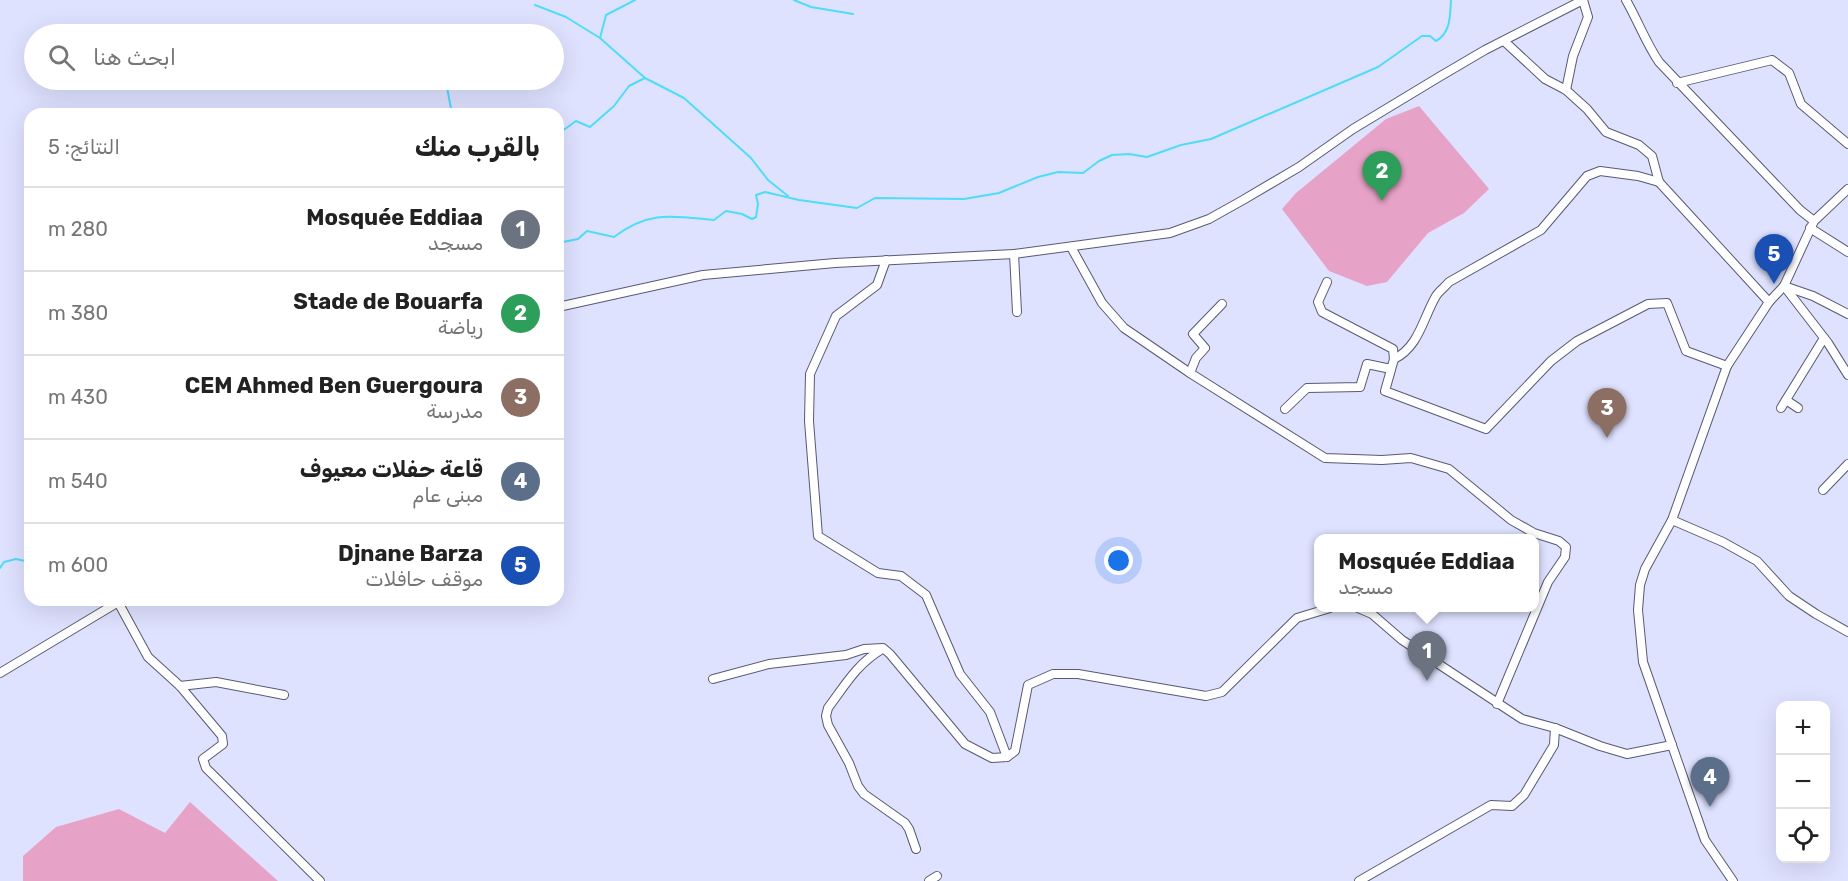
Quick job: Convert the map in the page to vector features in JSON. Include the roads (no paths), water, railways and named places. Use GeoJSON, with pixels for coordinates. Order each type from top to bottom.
{"type":"FeatureCollection","features":[{"type":"Feature","properties":{"kind":"street"},"geometry":{"type":"LineString","coordinates":[[564,306],[703,275],[886,260],[1014,254],[1170,233],[1209,219],[1299,167],[1353,129],[1504,41],[1583,0],[1588,17],[1573,56],[1566,90]]}},
{"type":"Feature","properties":{"kind":"street"},"geometry":{"type":"LineString","coordinates":[[1626,0],[1642,29],[1647,45],[1677,83],[1812,225],[1848,252]]}},
{"type":"Feature","properties":{"kind":"street"},"geometry":{"type":"LineString","coordinates":[[1504,41],[1545,79],[1566,90],[1587,109],[1606,132],[1639,145],[1652,156],[1659,182],[1769,302]]}},
{"type":"Feature","properties":{"kind":"street"},"geometry":{"type":"LineString","coordinates":[[1677,83],[1772,60],[1789,73],[1801,104],[1848,144]]}},
{"type":"Feature","properties":{"kind":"street"},"geometry":{"type":"LineString","coordinates":[[1394,359],[1406,353],[1425,323],[1437,295],[1449,282],[1541,230],[1587,176],[1600,171],[1638,176],[1659,182]]}},
{"type":"Feature","properties":{"kind":"street"},"geometry":{"type":"LineString","coordinates":[[1733,881],[1705,840],[1643,662],[1638,610],[1640,585],[1645,569],[1672,520],[1727,366],[1769,302],[1784,286],[1812,225],[1848,189]]}},
{"type":"Feature","properties":{"kind":"street"},"geometry":{"type":"LineString","coordinates":[[1071,247],[1102,303],[1124,328],[1190,373],[1325,458],[1411,458],[1449,469],[1511,520],[1537,534]]}},
{"type":"Feature","properties":{"kind":"street"},"geometry":{"type":"LineString","coordinates":[[1014,254],[1017,312]]}},
{"type":"Feature","properties":{"kind":"street"},"geometry":{"type":"LineString","coordinates":[[886,260],[877,285],[836,316],[810,374],[809,421],[818,536],[878,573],[901,576],[926,595],[960,674],[990,712],[1007,757]]}},
{"type":"Feature","properties":{"kind":"street"},"geometry":{"type":"LineString","coordinates":[[1328,282],[1318,302],[1322,312],[1393,349],[1394,359],[1385,391],[1486,429],[1551,361],[1577,341],[1648,304],[1667,303],[1686,351],[1727,366]]}},
{"type":"Feature","properties":{"kind":"street"},"geometry":{"type":"LineString","coordinates":[[1784,286],[1814,296],[1848,314]]}},
{"type":"Feature","properties":{"kind":"street"},"geometry":{"type":"LineString","coordinates":[[1784,286],[1824,338],[1848,375]]}},
{"type":"Feature","properties":{"kind":"street"},"geometry":{"type":"LineString","coordinates":[[1190,373],[1196,358],[1205,348],[1193,334],[1222,304]]}},
{"type":"Feature","properties":{"kind":"street"},"geometry":{"type":"LineString","coordinates":[[1781,408],[1824,338]]}},
{"type":"Feature","properties":{"kind":"street"},"geometry":{"type":"LineString","coordinates":[[1285,409],[1307,388],[1360,387],[1367,364],[1391,369]]}},
{"type":"Feature","properties":{"kind":"street"},"geometry":{"type":"LineString","coordinates":[[1786,400],[1798,408]]}},
{"type":"Feature","properties":{"kind":"street"},"geometry":{"type":"LineString","coordinates":[[1823,490],[1848,464]]}},
{"type":"Feature","properties":{"kind":"street"},"geometry":{"type":"LineString","coordinates":[[1672,520],[1724,542],[1757,561],[1789,596],[1816,615],[1848,632]]}},
{"type":"Feature","properties":{"kind":"street"},"geometry":{"type":"LineString","coordinates":[[1539,535],[1559,541],[1566,547],[1564,557],[1548,582],[1539,604]]}},
{"type":"Feature","properties":{"kind":"street"},"geometry":{"type":"LineString","coordinates":[[0,672],[111,606]]}},
{"type":"Feature","properties":{"kind":"street"},"geometry":{"type":"LineString","coordinates":[[122,606],[148,657],[180,686],[222,736],[224,744],[203,759],[206,768],[320,881]]}},
{"type":"Feature","properties":{"kind":"street"},"geometry":{"type":"LineString","coordinates":[[713,679],[769,664],[883,648],[891,654],[964,744],[992,758],[1007,757],[1015,751],[1028,685],[1053,674],[1078,674],[1206,696],[1222,692],[1297,618],[1317,612]]}},
{"type":"Feature","properties":{"kind":"street"},"geometry":{"type":"LineString","coordinates":[[1367,612],[1402,640],[1522,719],[1555,728],[1627,754],[1672,745]]}},
{"type":"Feature","properties":{"kind":"street"},"geometry":{"type":"LineString","coordinates":[[1497,704],[1535,612]]}},
{"type":"Feature","properties":{"kind":"street"},"geometry":{"type":"LineString","coordinates":[[883,648],[859,666],[828,708],[826,716],[828,725],[849,762],[858,786],[864,794],[905,823],[916,849]]}},
{"type":"Feature","properties":{"kind":"street"},"geometry":{"type":"LineString","coordinates":[[180,686],[216,682],[284,694]]}},
{"type":"Feature","properties":{"kind":"street"},"geometry":{"type":"LineString","coordinates":[[1359,881],[1491,805],[1512,806],[1524,795],[1554,745],[1555,728]]}},
{"type":"Feature","properties":{"kind":"street"},"geometry":{"type":"LineString","coordinates":[[929,881],[937,876]]}},
{"type":"Feature","properties":{"kind":"waterway"},"geometry":{"type":"LineString","coordinates":[[600,38],[606,15],[635,0]]}},
{"type":"Feature","properties":{"kind":"waterway"},"geometry":{"type":"LineString","coordinates":[[794,0],[811,7],[853,14]]}},
{"type":"Feature","properties":{"kind":"waterway"},"geometry":{"type":"LineString","coordinates":[[564,242],[578,239],[587,231],[614,237],[639,222],[662,217],[714,220],[726,211],[742,214],[752,219],[756,217],[758,204],[756,195],[765,192],[799,200],[857,208],[875,198],[964,199],[999,193],[1038,177],[1058,172],[1083,173],[1112,155],[1129,154],[1147,157],[1181,145],[1211,139],[1378,67],[1422,36],[1430,36],[1436,41],[1441,38],[1447,28],[1451,0]]}},
{"type":"Feature","properties":{"kind":"waterway"},"geometry":{"type":"LineString","coordinates":[[535,5],[566,17],[600,38],[645,78],[684,98],[751,158],[768,180],[788,196]]}},
{"type":"Feature","properties":{"kind":"waterway"},"geometry":{"type":"LineString","coordinates":[[564,130],[576,121],[590,127],[614,106],[629,86],[645,78]]}},
{"type":"Feature","properties":{"kind":"waterway"},"geometry":{"type":"LineString","coordinates":[[448,90],[451,108]]}},
{"type":"Feature","properties":{"kind":"waterway"},"geometry":{"type":"LineString","coordinates":[[0,568],[4,562],[16,559],[24,561]]}},
{"type":"Feature","properties":{"kind":"place","name":"Stade de Bouarfa"},"geometry":{"type":"Point","coordinates":[1382,201]}},
{"type":"Feature","properties":{"kind":"place","name":"Djnane Barza"},"geometry":{"type":"Point","coordinates":[1774,284]}},
{"type":"Feature","properties":{"kind":"place","name":"CEM Ahmed Ben Guergoura"},"geometry":{"type":"Point","coordinates":[1607,438]}},
{"type":"Feature","properties":{"kind":"place","name":"Mosquée Eddiaa"},"geometry":{"type":"Point","coordinates":[1427,681]}},
{"type":"Feature","properties":{"kind":"place","name":"قاعة حفلات معيوف"},"geometry":{"type":"Point","coordinates":[1710,807]}}]}
